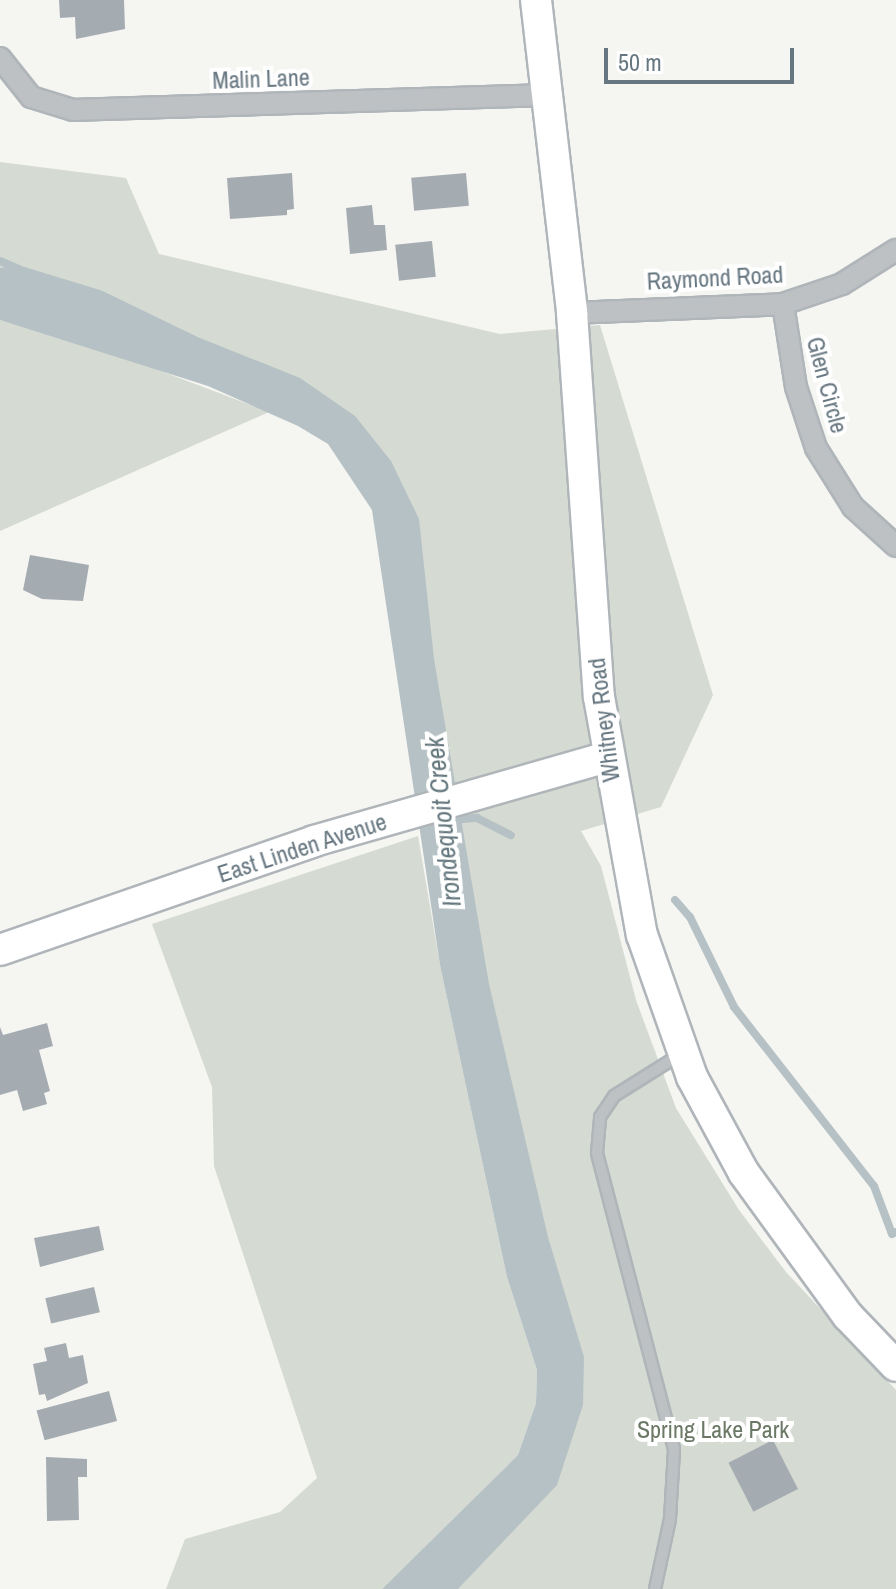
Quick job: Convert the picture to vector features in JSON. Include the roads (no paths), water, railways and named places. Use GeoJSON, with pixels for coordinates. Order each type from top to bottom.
{"type":"FeatureCollection","features":[{"type":"Feature","properties":{"kind":"main road","name":"Whitney Road"},"geometry":{"type":"LineString","coordinates":[[536,0],[572,313],[607,757],[642,935],[682,1053],[744,1173],[848,1316],[896,1366]]}},
{"type":"Feature","properties":{"kind":"main road","name":"East Linden Avenue"},"geometry":{"type":"LineString","coordinates":[[0,950],[314,841],[607,757]]}},
{"type":"Feature","properties":{"kind":"street","name":"Malin Lane"},"geometry":{"type":"LineString","coordinates":[[0,58],[31,97],[73,110],[546,95]]}},
{"type":"Feature","properties":{"kind":"street","name":"Raymond Road"},"geometry":{"type":"LineString","coordinates":[[572,313],[783,304],[842,284],[896,250]]}},
{"type":"Feature","properties":{"kind":"street","name":"Glen Circle"},"geometry":{"type":"LineString","coordinates":[[783,304],[796,387],[816,448],[853,507],[896,546]]}},
{"type":"Feature","properties":{"kind":"lane"},"geometry":{"type":"LineString","coordinates":[[655,1589],[670,1519],[674,1449],[597,1153],[600,1117],[614,1096],[682,1053]]}},
{"type":"Feature","properties":{"kind":"water","name":"Irondequoit Creek"},"geometry":{"type":"Polygon","coordinates":[[[18,265],[103,291],[200,338],[300,378],[355,416],[391,461],[419,519],[434,659],[489,984],[548,1237],[584,1357],[583,1405],[557,1485],[458,1589],[382,1589],[518,1455],[536,1403],[537,1370],[507,1277],[440,965],[372,510],[328,444],[298,426],[208,386],[0,320],[0,268],[18,265]]]}},
{"type":"Feature","properties":{"kind":"waterway"},"geometry":{"type":"LineString","coordinates":[[0,261],[19,269]]}},
{"type":"Feature","properties":{"kind":"waterway","name":"Irondequoit Creek"},"geometry":{"type":"LineString","coordinates":[[452,820],[477,818],[511,835]]}},
{"type":"Feature","properties":{"kind":"waterway"},"geometry":{"type":"LineString","coordinates":[[675,900],[690,917],[734,1007],[874,1186],[892,1234],[896,1232]]}},
{"type":"Feature","properties":{"kind":"park label","name":"Spring Lake Park"},"geometry":{"type":"Point","coordinates":[713,1430]}}]}
